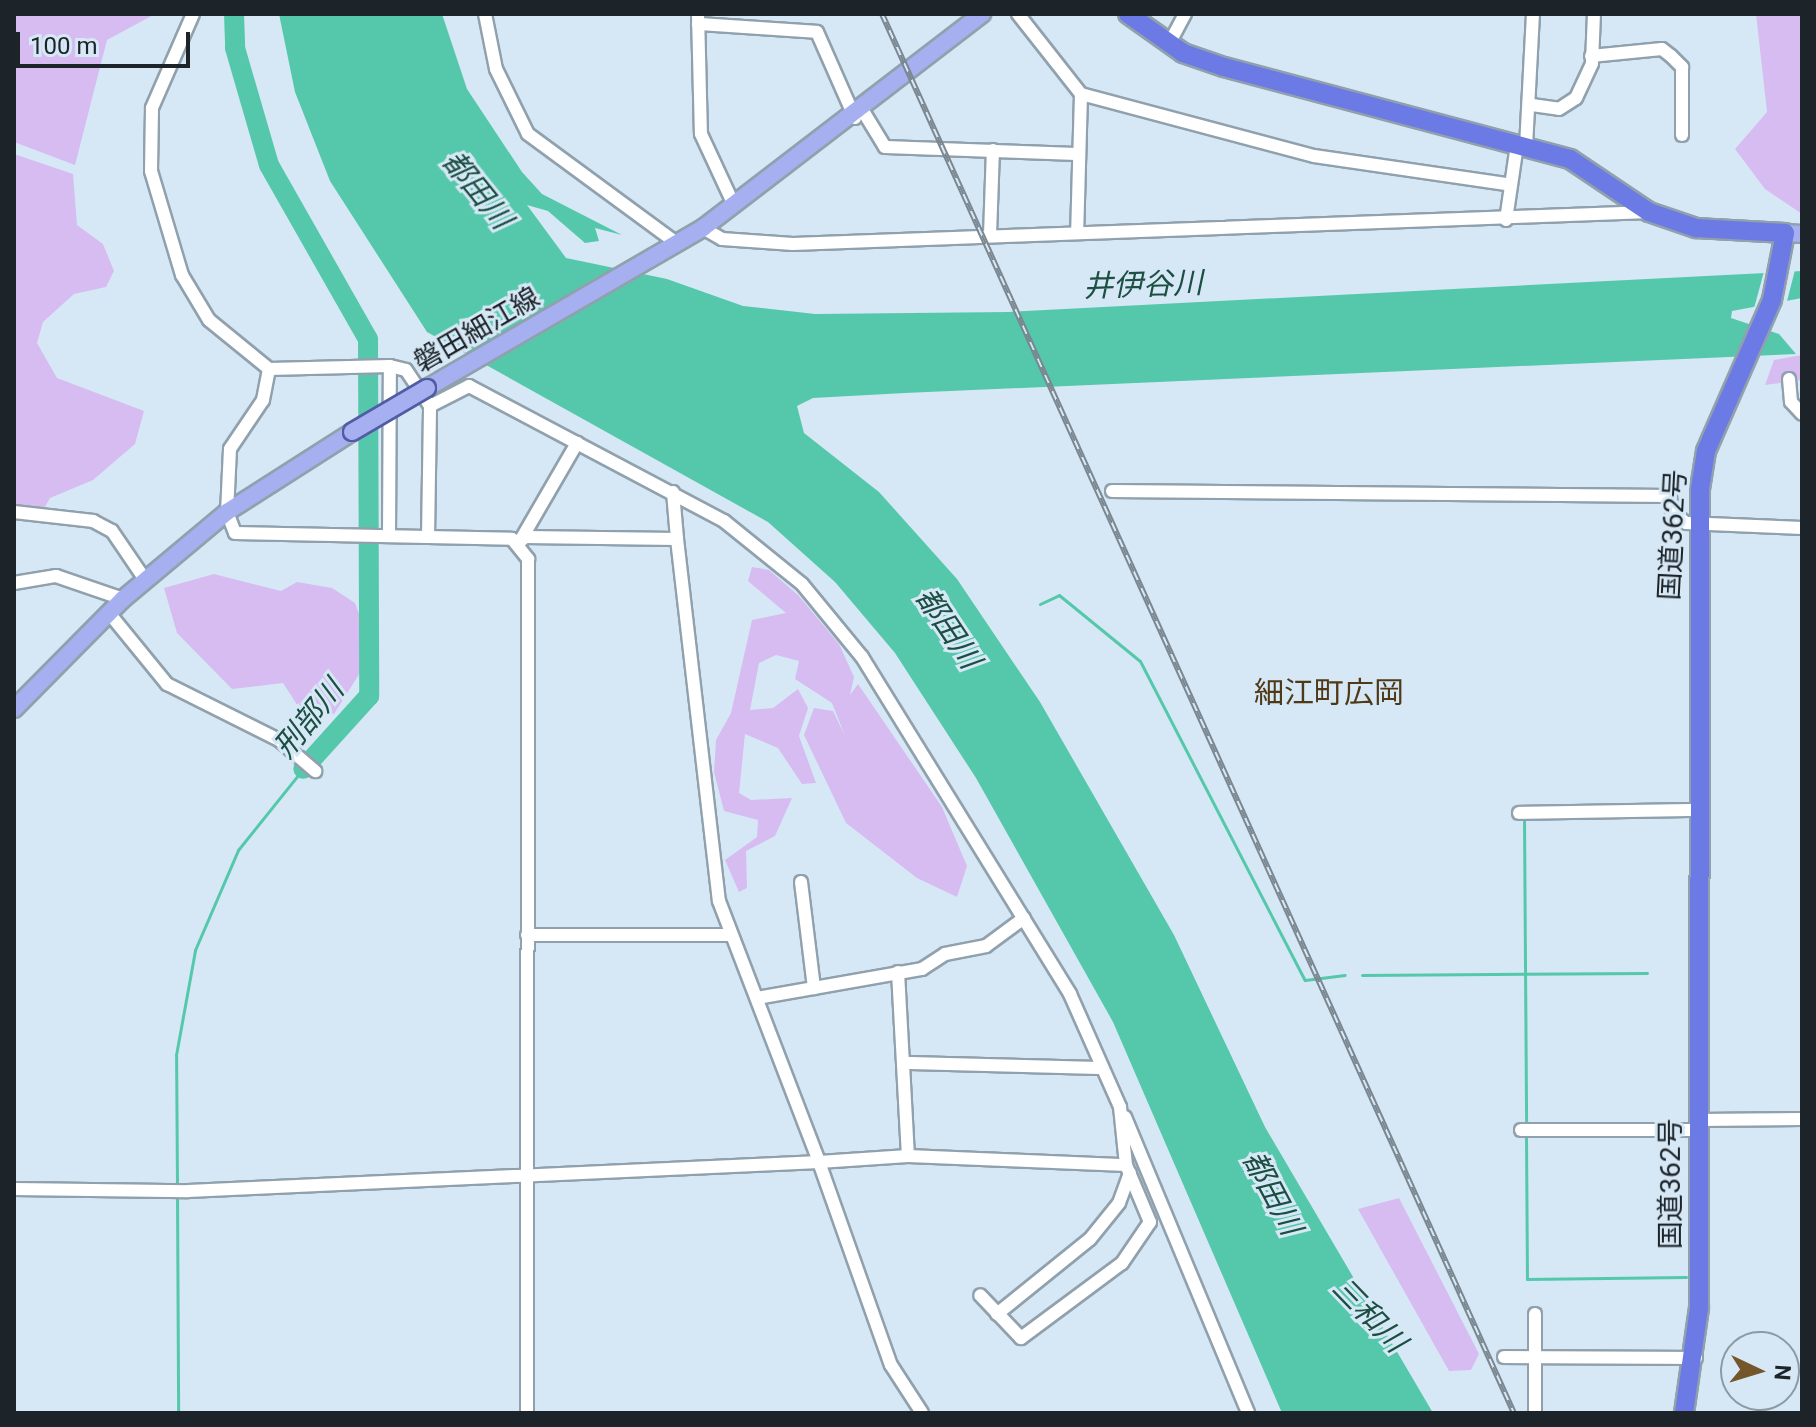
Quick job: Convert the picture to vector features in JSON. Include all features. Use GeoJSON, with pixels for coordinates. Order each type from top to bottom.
{"type":"FeatureCollection","features":[{"type":"Feature","properties":{"kind":"highway","name":"国道362号"},"geometry":{"type":"LineString","coordinates":[[1128,14],[1169,44],[1224,67],[1570,159],[1649,212],[1696,228],[1790,240],[1741,375],[1706,451],[1698,522],[1699,1125],[1696,1358],[1684,1413]]}},
{"type":"Feature","properties":{"kind":"main road","name":"磐田細江線"},"geometry":{"type":"LineString","coordinates":[[14,709],[123,599],[227,512],[352,432],[703,228],[859,114],[982,14]]}},
{"type":"Feature","properties":{"kind":"street"},"geometry":{"type":"LineString","coordinates":[[193,14],[152,108],[151,171],[163,229],[209,320],[269,369],[359,362],[406,370],[430,406],[428,537]]}},
{"type":"Feature","properties":{"kind":"street"},"geometry":{"type":"LineString","coordinates":[[485,14],[496,69],[528,134],[674,246]]}},
{"type":"Feature","properties":{"kind":"street"},"geometry":{"type":"LineString","coordinates":[[1018,14],[1081,94],[1314,156],[1506,184]]}},
{"type":"Feature","properties":{"kind":"street"},"geometry":{"type":"LineString","coordinates":[[1169,44],[1185,14]]}},
{"type":"Feature","properties":{"kind":"street"},"geometry":{"type":"LineString","coordinates":[[1506,220],[1506,184],[1522,146],[1532,105],[1533,14]]}},
{"type":"Feature","properties":{"kind":"street"},"geometry":{"type":"LineString","coordinates":[[1532,105],[1559,109],[1576,98],[1591,56],[1594,14]]}},
{"type":"Feature","properties":{"kind":"street"},"geometry":{"type":"LineString","coordinates":[[734,205],[701,134],[698,19],[817,32],[859,114],[885,147],[1077,154]]}},
{"type":"Feature","properties":{"kind":"street"},"geometry":{"type":"LineString","coordinates":[[1591,56],[1662,49],[1671,56],[1682,67],[1682,135]]}},
{"type":"Feature","properties":{"kind":"street"},"geometry":{"type":"LineString","coordinates":[[1077,233],[1081,94]]}},
{"type":"Feature","properties":{"kind":"street"},"geometry":{"type":"LineString","coordinates":[[990,235],[993,150]]}},
{"type":"Feature","properties":{"kind":"street"},"geometry":{"type":"LineString","coordinates":[[703,228],[760,244],[1506,220],[1649,212]]}},
{"type":"Feature","properties":{"kind":"street"},"geometry":{"type":"LineString","coordinates":[[388,366],[389,536]]}},
{"type":"Feature","properties":{"kind":"street"},"geometry":{"type":"LineString","coordinates":[[269,369],[263,400],[230,449],[227,512],[235,533],[245,536],[428,537],[519,543],[525,537],[677,539]]}},
{"type":"Feature","properties":{"kind":"street"},"geometry":{"type":"LineString","coordinates":[[1789,379],[1791,402],[1802,414]]}},
{"type":"Feature","properties":{"kind":"street"},"geometry":{"type":"LineString","coordinates":[[430,406],[469,386],[673,492],[752,541],[802,584],[917,737],[1024,918],[1120,1107],[1248,1413]]}},
{"type":"Feature","properties":{"kind":"street"},"geometry":{"type":"LineString","coordinates":[[527,1413],[529,577],[519,543],[577,443]]}},
{"type":"Feature","properties":{"kind":"street"},"geometry":{"type":"LineString","coordinates":[[1112,491],[1670,496],[1677,521],[1802,528]]}},
{"type":"Feature","properties":{"kind":"street"},"geometry":{"type":"LineString","coordinates":[[673,492],[713,858],[731,935],[819,1162],[891,1365],[922,1413]]}},
{"type":"Feature","properties":{"kind":"street"},"geometry":{"type":"LineString","coordinates":[[14,512],[93,521],[112,531],[146,581]]}},
{"type":"Feature","properties":{"kind":"street"},"geometry":{"type":"LineString","coordinates":[[14,583],[56,576],[123,599]]}},
{"type":"Feature","properties":{"kind":"street"},"geometry":{"type":"LineString","coordinates":[[109,613],[167,684],[298,755],[315,771]]}},
{"type":"Feature","properties":{"kind":"street"},"geometry":{"type":"LineString","coordinates":[[1519,813],[1698,810]]}},
{"type":"Feature","properties":{"kind":"street"},"geometry":{"type":"LineString","coordinates":[[801,882],[814,988]]}},
{"type":"Feature","properties":{"kind":"street"},"geometry":{"type":"LineString","coordinates":[[757,998],[898,972],[986,946],[1024,918]]}},
{"type":"Feature","properties":{"kind":"street"},"geometry":{"type":"LineString","coordinates":[[527,935],[731,935]]}},
{"type":"Feature","properties":{"kind":"street"},"geometry":{"type":"LineString","coordinates":[[898,972],[907,1063],[908,1156]]}},
{"type":"Feature","properties":{"kind":"street"},"geometry":{"type":"LineString","coordinates":[[907,1063],[1102,1068]]}},
{"type":"Feature","properties":{"kind":"street"},"geometry":{"type":"LineString","coordinates":[[980,1295],[1021,1338],[1122,1263],[1150,1222],[1128,1169],[1120,1107]]}},
{"type":"Feature","properties":{"kind":"street"},"geometry":{"type":"LineString","coordinates":[[1521,1130],[1802,1119]]}},
{"type":"Feature","properties":{"kind":"street"},"geometry":{"type":"LineString","coordinates":[[14,1189],[188,1191],[908,1156],[1128,1169]]}},
{"type":"Feature","properties":{"kind":"street"},"geometry":{"type":"LineString","coordinates":[[997,1314],[1090,1239],[1119,1203],[1128,1169]]}},
{"type":"Feature","properties":{"kind":"street"},"geometry":{"type":"LineString","coordinates":[[1535,1314],[1535,1413]]}},
{"type":"Feature","properties":{"kind":"street"},"geometry":{"type":"LineString","coordinates":[[1504,1357],[1696,1358]]}},
{"type":"Feature","properties":{"kind":"shaded area"},"geometry":{"type":"Polygon","coordinates":[[[14,14],[155,14],[107,40],[75,165],[14,142],[14,14]]]}},
{"type":"Feature","properties":{"kind":"shaded area"},"geometry":{"type":"Polygon","coordinates":[[[1756,14],[1802,14],[1802,214],[1765,189],[1735,149],[1767,112],[1756,14]]]}},
{"type":"Feature","properties":{"kind":"shaded area"},"geometry":{"type":"Polygon","coordinates":[[[14,154],[73,174],[77,225],[103,244],[114,271],[106,287],[74,294],[43,322],[37,343],[57,378],[144,411],[135,444],[93,480],[50,498],[43,510],[14,504],[14,154]]]}},
{"type":"Feature","properties":{"kind":"shaded area"},"geometry":{"type":"Polygon","coordinates":[[[1802,355],[1802,380],[1765,385],[1774,360],[1802,355]]]}},
{"type":"Feature","properties":{"kind":"shaded area"},"geometry":{"type":"Polygon","coordinates":[[[752,567],[769,570],[799,596],[839,644],[854,677],[850,695],[858,684],[942,807],[967,866],[957,897],[917,878],[846,823],[804,735],[814,708],[833,711],[845,736],[832,703],[795,679],[799,661],[776,655],[759,663],[750,710],[773,708],[798,689],[808,708],[799,736],[816,783],[802,784],[778,748],[745,734],[739,793],[751,800],[792,798],[775,836],[746,851],[747,888],[739,892],[725,860],[757,837],[758,820],[724,811],[714,772],[716,740],[731,713],[752,620],[786,613],[748,581],[752,567]]]}},
{"type":"Feature","properties":{"kind":"shaded area"},"geometry":{"type":"Polygon","coordinates":[[[214,574],[281,591],[297,582],[332,588],[355,603],[373,652],[334,714],[303,714],[283,683],[232,689],[177,633],[164,588],[214,574]]]}},
{"type":"Feature","properties":{"kind":"shaded area"},"geometry":{"type":"Polygon","coordinates":[[[1399,1198],[1479,1354],[1471,1370],[1449,1371],[1358,1209],[1399,1198]]]}},
{"type":"Feature","properties":{"kind":"water"},"geometry":{"type":"Polygon","coordinates":[[[279,14],[442,14],[467,89],[522,172],[542,194],[622,235],[595,228],[599,241],[585,243],[548,211],[527,205],[566,258],[667,279],[743,306],[815,314],[1008,312],[1802,271],[1802,298],[1732,311],[1731,318],[1779,334],[1796,354],[905,393],[813,398],[797,406],[804,433],[879,492],[957,579],[1040,702],[1174,935],[1265,1127],[1433,1413],[1282,1413],[1113,1022],[976,778],[895,653],[835,582],[768,522],[427,332],[330,181],[295,92],[279,14]]]}},
{"type":"Feature","properties":{"kind":"pier"},"geometry":{"type":"Polygon","coordinates":[[[1796,266],[1786,305],[1753,312],[1765,268],[1796,266]]]}},
{"type":"Feature","properties":{"kind":"waterway","name":"刑部川"},"geometry":{"type":"LineString","coordinates":[[234,14],[235,48],[269,165],[368,339],[369,696],[303,769]]}},
{"type":"Feature","properties":{"kind":"waterway"},"geometry":{"type":"LineString","coordinates":[[1040,604],[1059,595],[1140,661],[1305,980],[1345,975]]}},
{"type":"Feature","properties":{"kind":"waterway","name":"刑部川"},"geometry":{"type":"LineString","coordinates":[[177,1185],[176,1055],[195,950],[238,850],[303,769]]}},
{"type":"Feature","properties":{"kind":"waterway"},"geometry":{"type":"LineString","coordinates":[[1524,819],[1526,1126]]}},
{"type":"Feature","properties":{"kind":"waterway"},"geometry":{"type":"LineString","coordinates":[[1362,975],[1647,973]]}},
{"type":"Feature","properties":{"kind":"waterway"},"geometry":{"type":"LineString","coordinates":[[1526,1137],[1527,1279],[1686,1277]]}},
{"type":"Feature","properties":{"kind":"waterway","name":"刑部川"},"geometry":{"type":"LineString","coordinates":[[177,1193],[178,1413]]}},
{"type":"Feature","properties":{"kind":"railway"},"geometry":{"type":"LineString","coordinates":[[882,14],[1514,1413]]}},
{"type":"Feature","properties":{"kind":"district","name":"細江町広岡"},"geometry":{"type":"Point","coordinates":[1329,693]}},
{"type":"Feature","properties":{"kind":"water label","name":"都田川"},"geometry":{"type":"Point","coordinates":[477,190]}},
{"type":"Feature","properties":{"kind":"water label","name":"井伊谷川"},"geometry":{"type":"Point","coordinates":[1143,285]}},
{"type":"Feature","properties":{"kind":"water label","name":"都田川"},"geometry":{"type":"Point","coordinates":[948,628]}},
{"type":"Feature","properties":{"kind":"water label","name":"都田川"},"geometry":{"type":"Point","coordinates":[1272,1193]}},
{"type":"Feature","properties":{"kind":"water label","name":"三和川"},"geometry":{"type":"Point","coordinates":[1369,1315]}}]}
